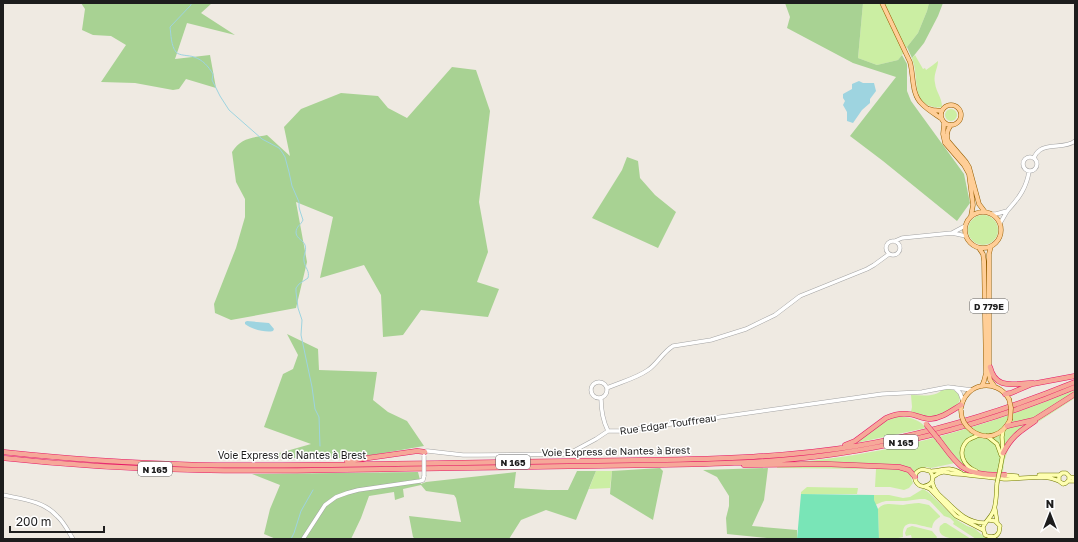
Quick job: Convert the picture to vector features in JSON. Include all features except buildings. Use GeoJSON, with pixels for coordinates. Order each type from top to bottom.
{"type":"FeatureCollection","features":[{"type":"Feature","properties":{"kind":"highway"},"geometry":{"type":"LineString","coordinates":[[990,367],[993,377],[1001,383],[1043,382]]}},
{"type":"Feature","properties":{"kind":"highway"},"geometry":{"type":"LineString","coordinates":[[1005,394],[1027,386],[1075,376]]}},
{"type":"Feature","properties":{"kind":"highway","name":"Voie Express de Nantes à Brest"},"geometry":{"type":"LineString","coordinates":[[3,452],[163,464],[228,465],[741,458],[856,446],[937,429],[1004,409],[1075,382]]}},
{"type":"Feature","properties":{"kind":"highway","name":"Voie Express de Nantes à Brest"},"geometry":{"type":"LineString","coordinates":[[3,458],[100,466],[227,471],[587,466],[720,463],[774,460],[872,448],[938,434],[1032,404],[1075,387]]}},
{"type":"Feature","properties":{"kind":"highway"},"geometry":{"type":"LineString","coordinates":[[1007,426],[1028,422],[1041,416],[1075,394]]}},
{"type":"Feature","properties":{"kind":"highway"},"geometry":{"type":"LineString","coordinates":[[804,452],[852,443],[886,418],[899,414],[908,414],[927,419],[935,418],[950,413],[962,406]]}},
{"type":"Feature","properties":{"kind":"highway"},"geometry":{"type":"LineString","coordinates":[[899,414],[917,418],[926,424],[955,460],[963,467],[983,474],[1005,476]]}},
{"type":"Feature","properties":{"kind":"highway"},"geometry":{"type":"LineString","coordinates":[[1003,454],[1008,443],[1015,435],[1038,420],[1041,416]]}},
{"type":"Feature","properties":{"kind":"highway"},"geometry":{"type":"LineString","coordinates":[[328,464],[417,451],[424,454]]}},
{"type":"Feature","properties":{"kind":"highway"},"geometry":{"type":"LineString","coordinates":[[720,463],[731,465],[825,464],[893,466],[904,468],[915,477]]}},
{"type":"Feature","properties":{"kind":"main road"},"geometry":{"type":"LineString","coordinates":[[882,3],[910,62],[916,95],[921,104],[931,112],[943,121],[947,124],[956,124],[960,120],[961,114],[959,109],[950,105],[944,108],[941,114],[943,121],[944,126],[943,134],[945,143],[964,165],[969,174],[973,205],[971,216],[965,226],[966,236],[969,242],[979,248],[991,246],[998,241],[1001,233],[1000,223],[992,214],[978,212],[971,216]]}},
{"type":"Feature","properties":{"kind":"main road"},"geometry":{"type":"LineString","coordinates":[[926,108],[942,111]]}},
{"type":"Feature","properties":{"kind":"main road"},"geometry":{"type":"LineString","coordinates":[[951,125],[947,132],[948,141],[969,167],[979,204],[986,212]]}},
{"type":"Feature","properties":{"kind":"main road","name":"D 779E"},"geometry":{"type":"LineString","coordinates":[[991,246],[989,254],[989,373],[990,380],[995,387]]}},
{"type":"Feature","properties":{"kind":"main road","name":"D 779E"},"geometry":{"type":"LineString","coordinates":[[979,248],[983,254],[984,269],[986,373],[982,386]]}},
{"type":"Feature","properties":{"kind":"main road"},"geometry":{"type":"LineString","coordinates":[[988,385],[995,387],[1009,399],[1011,408],[1010,420],[1003,431],[995,435],[979,435],[972,431],[964,423],[961,416],[962,406],[966,395],[972,390],[988,385]]}},
{"type":"Feature","properties":{"kind":"main road"},"geometry":{"type":"LineString","coordinates":[[1001,538],[999,532],[1000,526],[997,522],[995,508],[997,484],[1003,454],[1003,431]]}},
{"type":"Feature","properties":{"kind":"main road"},"geometry":{"type":"LineString","coordinates":[[979,435],[969,440],[965,444],[962,458],[966,466],[976,471],[1005,476],[1059,475],[1064,473],[1075,478]]}},
{"type":"Feature","properties":{"kind":"main road"},"geometry":{"type":"LineString","coordinates":[[987,436],[999,446],[1001,462]]}},
{"type":"Feature","properties":{"kind":"main road"},"geometry":{"type":"LineString","coordinates":[[961,474],[958,471],[946,468],[930,471],[921,469],[917,472],[915,477],[917,484],[930,490],[956,516],[983,530],[985,535],[992,538],[999,532]]}},
{"type":"Feature","properties":{"kind":"main road"},"geometry":{"type":"LineString","coordinates":[[930,471],[938,494],[961,516],[974,521],[987,522],[993,520],[997,522]]}},
{"type":"Feature","properties":{"kind":"main road"},"geometry":{"type":"LineString","coordinates":[[924,487],[928,486],[938,473],[944,472],[988,478],[1046,478],[1054,479],[1064,484],[1075,481]]}},
{"type":"Feature","properties":{"kind":"main road"},"geometry":{"type":"LineString","coordinates":[[1059,475],[1059,481]]}},
{"type":"Feature","properties":{"kind":"main road"},"geometry":{"type":"LineString","coordinates":[[988,478],[1006,478],[1017,476]]}},
{"type":"Feature","properties":{"kind":"main road"},"geometry":{"type":"LineString","coordinates":[[1068,482],[1069,476]]}},
{"type":"Feature","properties":{"kind":"main road"},"geometry":{"type":"LineString","coordinates":[[983,530],[983,526],[995,508]]}},
{"type":"Feature","properties":{"kind":"street"},"geometry":{"type":"LineString","coordinates":[[1034,158],[1040,150],[1044,148],[1072,144],[1075,141]]}},
{"type":"Feature","properties":{"kind":"street"},"geometry":{"type":"LineString","coordinates":[[1027,157],[1034,158],[1037,161],[1037,166],[1034,170],[1029,171],[1025,169],[1023,162],[1027,157]]}},
{"type":"Feature","properties":{"kind":"street"},"geometry":{"type":"LineString","coordinates":[[1000,223],[1007,211],[1018,199],[1024,189],[1029,171]]}},
{"type":"Feature","properties":{"kind":"street"},"geometry":{"type":"LineString","coordinates":[[992,214],[1007,211]]}},
{"type":"Feature","properties":{"kind":"street"},"geometry":{"type":"LineString","coordinates":[[952,233],[965,226]]}},
{"type":"Feature","properties":{"kind":"street"},"geometry":{"type":"LineString","coordinates":[[907,237],[900,245],[901,249],[898,254],[893,256],[888,253],[886,249],[888,244],[902,238],[907,237],[952,233],[966,236]]}},
{"type":"Feature","properties":{"kind":"street"},"geometry":{"type":"LineString","coordinates":[[895,241],[900,245]]}},
{"type":"Feature","properties":{"kind":"street"},"geometry":{"type":"LineString","coordinates":[[607,388],[636,377],[648,370],[656,364],[670,348],[674,346],[711,340],[746,329],[775,315],[800,296],[867,269],[888,253]]}},
{"type":"Feature","properties":{"kind":"street"},"geometry":{"type":"LineString","coordinates":[[600,398],[594,395],[592,390],[593,386],[596,383],[601,383],[607,388]]}},
{"type":"Feature","properties":{"kind":"street","name":"Rue Edgar Touffreau"},"geometry":{"type":"LineString","coordinates":[[424,454],[428,451],[463,455],[565,454],[596,439],[608,431],[622,431],[882,394],[932,390],[942,387],[972,390]]}},
{"type":"Feature","properties":{"kind":"street"},"geometry":{"type":"LineString","coordinates":[[954,387],[960,393],[962,406]]}},
{"type":"Feature","properties":{"kind":"street"},"geometry":{"type":"LineString","coordinates":[[600,398],[605,395],[607,388]]}},
{"type":"Feature","properties":{"kind":"street"},"geometry":{"type":"LineString","coordinates":[[600,398],[604,424],[608,431]]}},
{"type":"Feature","properties":{"kind":"street"},"geometry":{"type":"LineString","coordinates":[[303,539],[325,505],[336,497],[358,490],[423,480],[424,454]]}},
{"type":"Feature","properties":{"kind":"street"},"geometry":{"type":"LineString","coordinates":[[3,495],[39,504],[52,510],[58,516],[73,539]]}},
{"type":"Feature","properties":{"kind":"green space"},"geometry":{"type":"Polygon","coordinates":[[[81,3],[212,3],[201,13],[235,35],[187,23],[175,59],[210,55],[216,88],[186,79],[179,89],[173,90],[135,83],[101,82],[126,45],[111,36],[93,35],[82,30],[85,9],[81,3]]]}},
{"type":"Feature","properties":{"kind":"green space"},"geometry":{"type":"Polygon","coordinates":[[[785,3],[863,3],[858,58],[877,65],[898,60],[902,55],[907,64],[907,91],[911,101],[964,174],[970,203],[957,221],[850,136],[896,77],[853,63],[787,28],[790,17],[785,3]]]}},
{"type":"Feature","properties":{"kind":"green space"},"geometry":{"type":"Polygon","coordinates":[[[863,3],[929,3],[918,33],[898,60],[877,65],[858,58],[863,3]]]}},
{"type":"Feature","properties":{"kind":"green space"},"geometry":{"type":"Polygon","coordinates":[[[929,3],[943,3],[924,43],[912,58],[907,47],[918,33],[929,3]]]}},
{"type":"Feature","properties":{"kind":"green space"},"geometry":{"type":"Polygon","coordinates":[[[915,55],[923,69],[925,68],[926,70],[938,61],[935,80],[942,107],[925,104],[919,96],[912,58],[915,55]]]}},
{"type":"Feature","properties":{"kind":"green space"},"geometry":{"type":"Polygon","coordinates":[[[452,67],[476,70],[490,111],[479,202],[488,252],[477,282],[499,289],[488,317],[421,310],[403,335],[383,337],[381,295],[364,265],[320,278],[333,217],[296,202],[307,262],[296,308],[231,320],[215,313],[214,304],[236,248],[245,217],[245,199],[236,182],[232,152],[235,147],[247,139],[267,135],[290,156],[284,127],[301,109],[341,93],[378,96],[388,108],[407,118],[452,67]]]}},
{"type":"Feature","properties":{"kind":"green space"},"geometry":{"type":"Polygon","coordinates":[[[949,109],[953,109],[957,115],[953,121],[949,121],[945,117],[945,113],[949,109]]]}},
{"type":"Feature","properties":{"kind":"green space"},"geometry":{"type":"Polygon","coordinates":[[[627,157],[638,161],[640,178],[655,195],[676,212],[658,248],[592,218],[622,170],[627,157]]]}},
{"type":"Feature","properties":{"kind":"green space"},"geometry":{"type":"Polygon","coordinates":[[[983,215],[994,219],[998,230],[994,241],[983,245],[972,241],[968,230],[972,219],[983,215]]]}},
{"type":"Feature","properties":{"kind":"green space"},"geometry":{"type":"Polygon","coordinates":[[[287,334],[318,349],[319,370],[377,372],[373,400],[388,412],[407,421],[424,446],[355,458],[262,458],[311,444],[264,427],[283,374],[293,369],[298,355],[287,334]]]}},
{"type":"Feature","properties":{"kind":"green space"},"geometry":{"type":"Polygon","coordinates":[[[943,389],[956,391],[960,398],[957,405],[950,411],[935,417],[926,417],[911,412],[911,395],[932,395],[943,389]]]}},
{"type":"Feature","properties":{"kind":"green space"},"geometry":{"type":"Polygon","coordinates":[[[1075,390],[1075,398],[1021,433],[1013,442],[1008,450],[1004,462],[1003,473],[990,472],[986,475],[955,463],[931,468],[926,467],[917,469],[911,477],[913,483],[909,488],[904,490],[890,487],[875,487],[876,469],[777,468],[778,463],[854,455],[930,439],[1003,417],[1075,390]]]}},
{"type":"Feature","properties":{"kind":"green space"},"geometry":{"type":"Polygon","coordinates":[[[896,417],[913,419],[920,422],[926,428],[856,443],[886,421],[896,417]]]}},
{"type":"Feature","properties":{"kind":"green space"},"geometry":{"type":"Polygon","coordinates":[[[660,468],[663,471],[653,520],[610,494],[612,471],[660,468]]]}},
{"type":"Feature","properties":{"kind":"green space"},"geometry":{"type":"Polygon","coordinates":[[[768,468],[764,500],[752,526],[797,530],[797,539],[777,539],[727,534],[726,518],[729,506],[729,496],[717,477],[703,470],[768,468]]]}},
{"type":"Feature","properties":{"kind":"green space"},"geometry":{"type":"Polygon","coordinates":[[[577,471],[596,471],[576,520],[546,510],[521,520],[509,539],[415,539],[413,537],[409,516],[461,522],[454,495],[426,491],[421,485],[403,489],[404,497],[395,500],[394,492],[369,496],[351,539],[276,539],[264,534],[270,509],[280,485],[252,474],[418,472],[421,484],[426,482],[516,472],[514,488],[568,490],[577,471]]]}},
{"type":"Feature","properties":{"kind":"green space"},"geometry":{"type":"Polygon","coordinates":[[[596,471],[612,471],[610,488],[589,489],[596,471]]]}},
{"type":"Feature","properties":{"kind":"green space"},"geometry":{"type":"Polygon","coordinates":[[[807,487],[858,488],[857,494],[801,494],[801,492],[807,487]]]}},
{"type":"Feature","properties":{"kind":"green space"},"geometry":{"type":"Polygon","coordinates":[[[923,489],[957,520],[975,529],[987,539],[976,539],[953,524],[954,522],[950,518],[944,516],[930,501],[925,499],[886,501],[875,505],[874,495],[889,495],[903,498],[910,497],[923,489]]]}},
{"type":"Feature","properties":{"kind":"green space"},"geometry":{"type":"Polygon","coordinates":[[[801,494],[874,495],[874,500],[878,509],[879,539],[797,539],[801,494]]]}},
{"type":"Feature","properties":{"kind":"green space"},"geometry":{"type":"Polygon","coordinates":[[[919,503],[929,505],[940,516],[934,521],[932,528],[908,524],[903,530],[903,537],[879,539],[878,509],[880,507],[886,504],[903,505],[919,503]]]}},
{"type":"Feature","properties":{"kind":"green space"},"geometry":{"type":"Polygon","coordinates":[[[944,523],[971,539],[945,537],[940,531],[940,526],[944,523]]]}},
{"type":"Feature","properties":{"kind":"green space"},"geometry":{"type":"Polygon","coordinates":[[[912,526],[932,531],[937,537],[936,539],[912,539],[911,535],[906,536],[905,533],[907,528],[912,526]]]}},
{"type":"Feature","properties":{"kind":"water"},"geometry":{"type":"Polygon","coordinates":[[[859,81],[863,83],[874,83],[876,91],[870,99],[870,103],[862,110],[853,123],[847,121],[847,112],[843,105],[845,101],[843,94],[852,89],[852,84],[859,81]]]}},
{"type":"Feature","properties":{"kind":"water"},"geometry":{"type":"Polygon","coordinates":[[[247,321],[269,323],[274,329],[273,331],[259,330],[245,324],[247,321]]]}},
{"type":"Feature","properties":{"kind":"waterway"},"geometry":{"type":"LineString","coordinates":[[191,3],[191,5],[170,27],[174,49],[179,54],[194,57],[205,64],[213,74],[212,80],[229,110],[262,139],[279,148],[285,157],[292,186],[299,202],[303,220],[296,233],[305,245],[306,249],[304,261],[308,271],[308,278],[299,284],[296,288],[296,292],[298,308],[302,320],[301,335],[315,409],[319,417],[320,446]]}},
{"type":"Feature","properties":{"kind":"waterway"},"geometry":{"type":"LineString","coordinates":[[291,539],[301,511],[313,490]]}}]}
